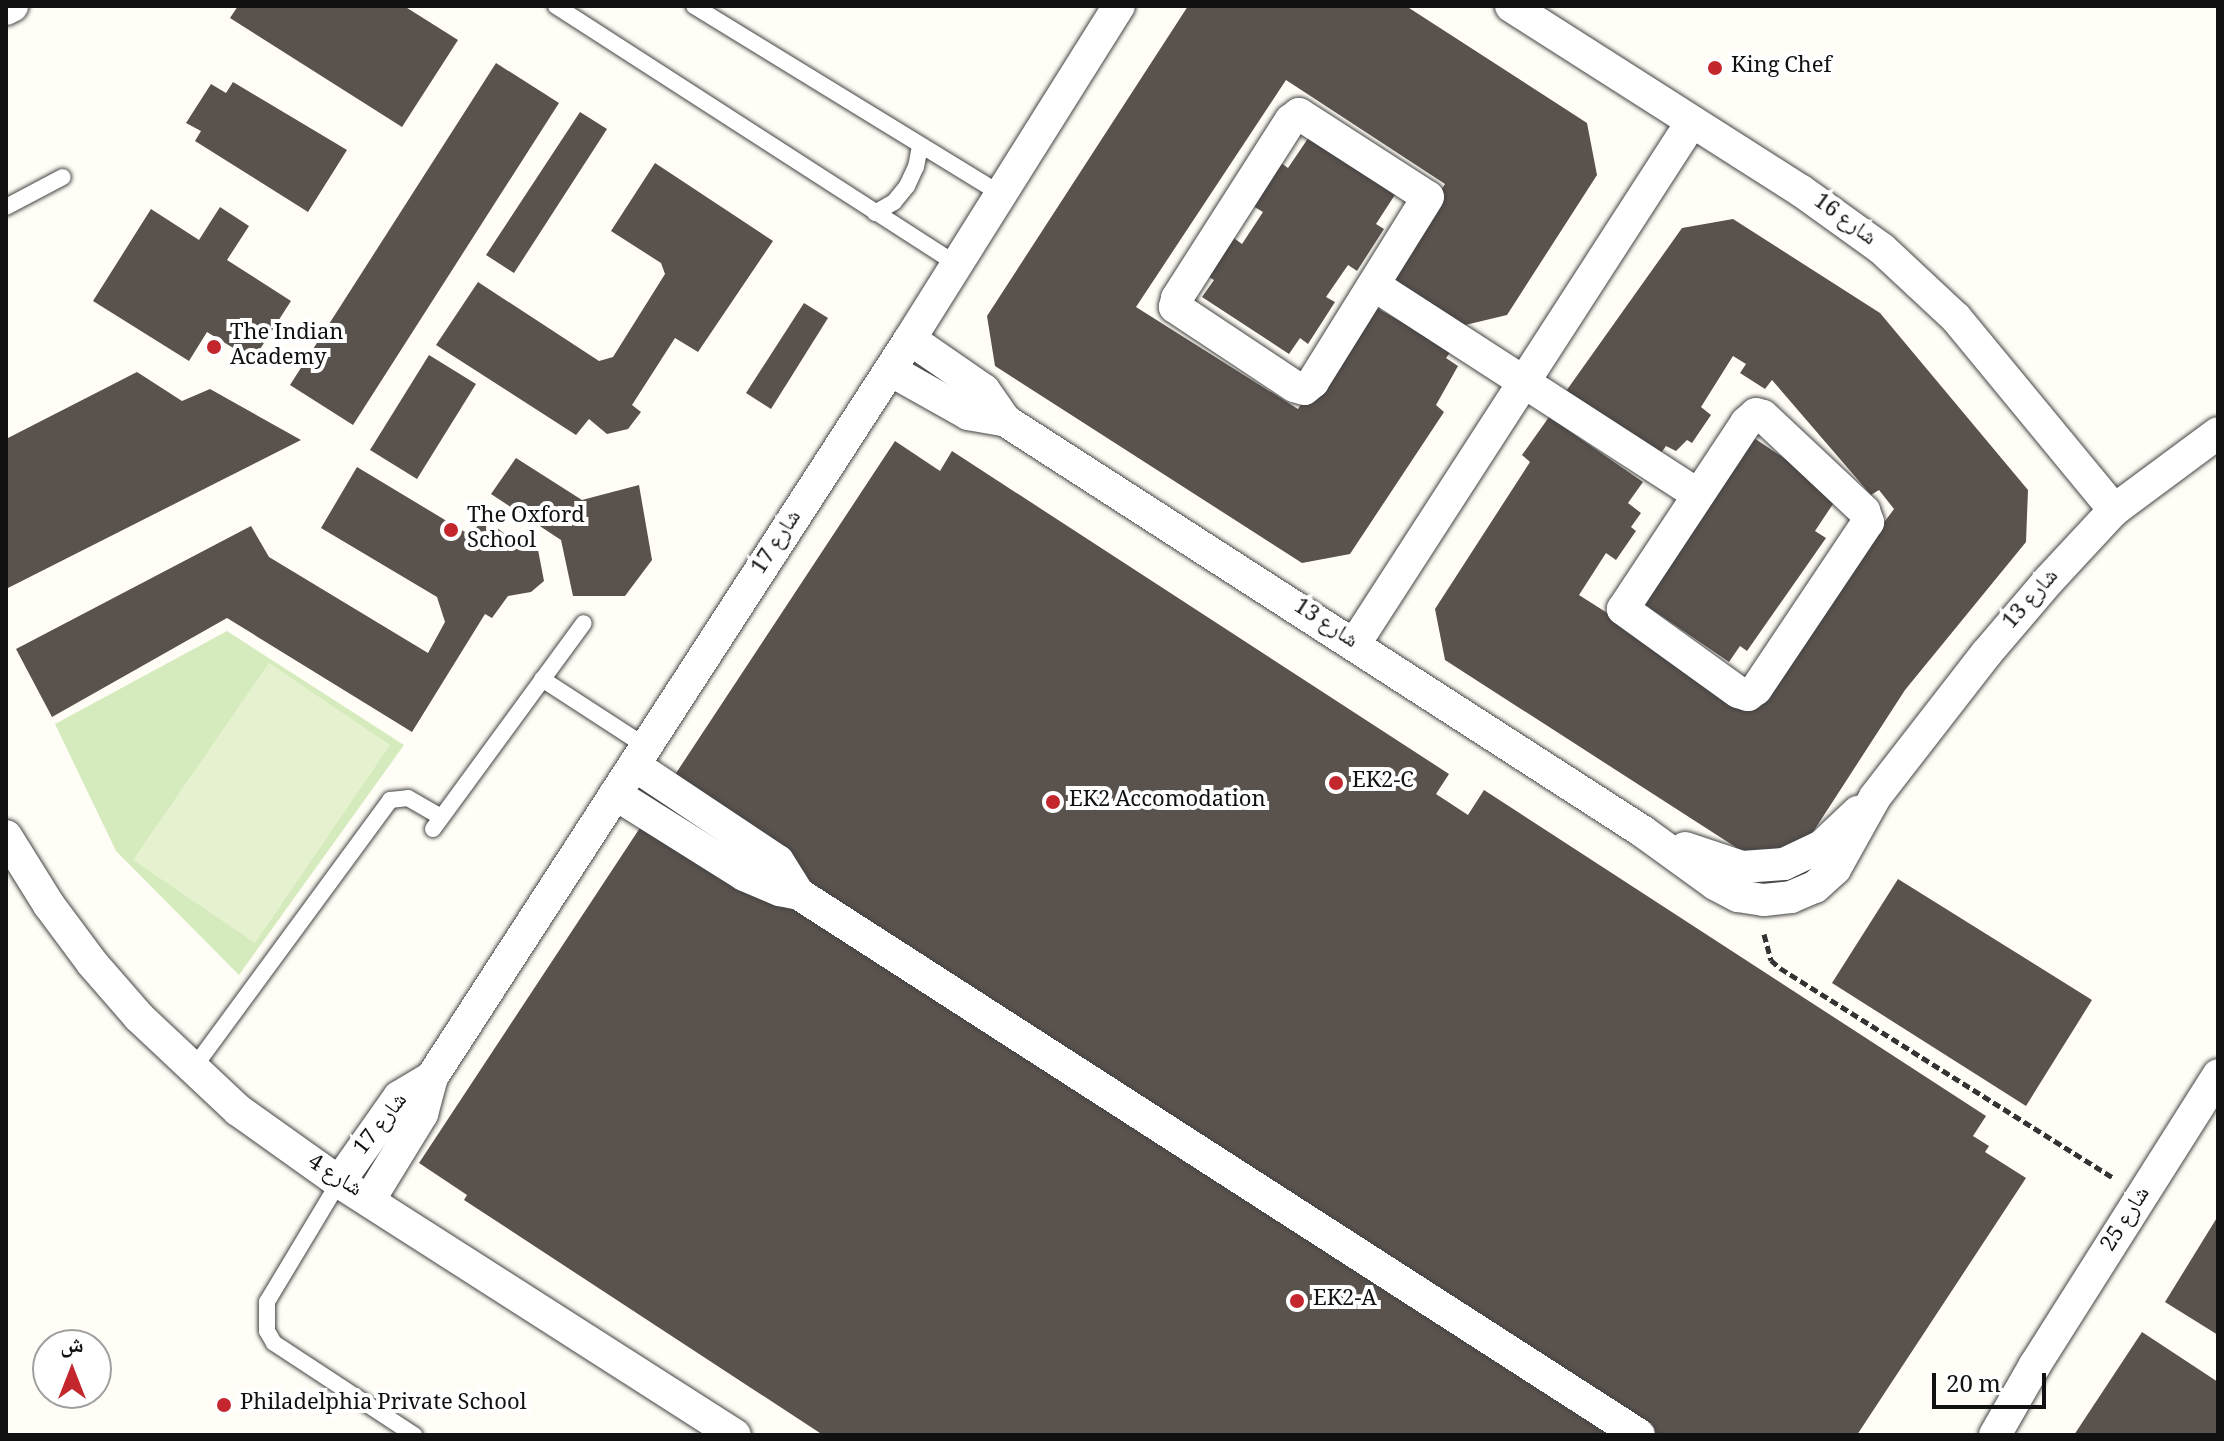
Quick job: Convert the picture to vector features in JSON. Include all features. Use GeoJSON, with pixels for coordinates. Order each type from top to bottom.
{"type":"FeatureCollection","features":[{"type":"Feature","properties":{"kind":"street"},"geometry":{"type":"LineString","coordinates":[[6,9],[12,6]]}},
{"type":"Feature","properties":{"kind":"street","name":"شارع 17"},"geometry":{"type":"LineString","coordinates":[[370,1199],[422,1114],[432,1077],[910,339],[1119,6]]}},
{"type":"Feature","properties":{"kind":"street","name":"شارع 16"},"geometry":{"type":"LineString","coordinates":[[1511,6],[1842,218],[1920,282],[1956,318],[2114,510]]}},
{"type":"Feature","properties":{"kind":"street"},"geometry":{"type":"LineString","coordinates":[[1299,114],[1428,197],[1374,285],[1313,382],[1304,389],[1294,386],[1175,307],[1177,298],[1291,120],[1299,114]]}},
{"type":"Feature","properties":{"kind":"street"},"geometry":{"type":"LineString","coordinates":[[1354,645],[1691,123]]}},
{"type":"Feature","properties":{"kind":"street"},"geometry":{"type":"LineString","coordinates":[[1374,285],[1697,494]]}},
{"type":"Feature","properties":{"kind":"street","name":"شارع 13"},"geometry":{"type":"LineString","coordinates":[[910,339],[984,390],[1006,421],[1642,831],[1715,884],[1738,896],[1764,900],[1791,897],[1815,887],[1835,869],[1875,797],[1986,654],[2114,510],[2218,433]]}},
{"type":"Feature","properties":{"kind":"street","name":"شارع 13"},"geometry":{"type":"LineString","coordinates":[[890,370],[968,414],[1006,421]]}},
{"type":"Feature","properties":{"kind":"street"},"geometry":{"type":"LineString","coordinates":[[1756,414],[1763,416],[1867,516],[1867,528],[1756,689],[1748,695],[1726,683],[1623,609],[1697,494],[1750,418],[1756,414]]}},
{"type":"Feature","properties":{"kind":"street"},"geometry":{"type":"LineString","coordinates":[[640,756],[778,861],[799,894]]}},
{"type":"Feature","properties":{"kind":"street"},"geometry":{"type":"LineString","coordinates":[[615,794],[744,875],[780,890],[799,894],[1639,1435]]}},
{"type":"Feature","properties":{"kind":"street","name":"شارع 13"},"geometry":{"type":"LineString","coordinates":[[1642,831],[1721,862],[1763,867],[1784,864],[1822,846],[1875,797]]}},
{"type":"Feature","properties":{"kind":"street","name":"شارع 4"},"geometry":{"type":"LineString","coordinates":[[6,836],[49,905],[92,963],[139,1017],[192,1070],[259,1126],[339,1182],[370,1199],[729,1433]]}},
{"type":"Feature","properties":{"kind":"street","name":"شارع 25"},"geometry":{"type":"LineString","coordinates":[[1995,1435],[2035,1365],[2218,1075]]}},
{"type":"Feature","properties":{"kind":"street","name":"شارع 17"},"geometry":{"type":"LineString","coordinates":[[339,1182],[399,1097],[432,1077]]}},
{"type":"Feature","properties":{"kind":"street","name":"شارع 25"},"geometry":{"type":"LineString","coordinates":[[1970,1435],[2035,1365]]}},
{"type":"Feature","properties":{"kind":"lane"},"geometry":{"type":"LineString","coordinates":[[556,6],[956,264]]}},
{"type":"Feature","properties":{"kind":"lane"},"geometry":{"type":"LineString","coordinates":[[694,6],[1002,195]]}},
{"type":"Feature","properties":{"kind":"lane"},"geometry":{"type":"LineString","coordinates":[[875,213],[894,202],[907,186],[916,167],[920,146]]}},
{"type":"Feature","properties":{"kind":"lane"},"geometry":{"type":"LineString","coordinates":[[6,207],[63,177]]}},
{"type":"Feature","properties":{"kind":"lane"},"geometry":{"type":"LineString","coordinates":[[192,1070],[390,800],[408,798],[437,823],[584,623]]}},
{"type":"Feature","properties":{"kind":"lane"},"geometry":{"type":"LineString","coordinates":[[542,679],[640,756]]}},
{"type":"Feature","properties":{"kind":"lane"},"geometry":{"type":"LineString","coordinates":[[339,1182],[267,1302],[267,1331],[274,1343],[414,1435]]}},
{"type":"Feature","properties":{"kind":"path"},"geometry":{"type":"LineString","coordinates":[[1764,900],[1766,948],[1780,968],[2142,1195]]}},
{"type":"Feature","properties":{"kind":"green space"},"geometry":{"type":"Polygon","coordinates":[[[227,631],[404,745],[239,975],[116,851],[55,724],[227,631]]]}},
{"type":"Feature","properties":{"kind":"green space"},"geometry":{"type":"Polygon","coordinates":[[[269,663],[390,745],[255,943],[133,860],[269,663]]]}},
{"type":"Feature","properties":{"kind":"building"},"geometry":{"type":"Polygon","coordinates":[[[238,6],[404,6],[458,40],[402,127],[230,18],[238,6]]]}},
{"type":"Feature","properties":{"kind":"building"},"geometry":{"type":"Polygon","coordinates":[[[1188,6],[1406,6],[1587,123],[1597,175],[1507,315],[1461,326],[1384,277],[1445,184],[1286,80],[1136,307],[1298,409],[1366,302],[1452,350],[1446,358],[1458,366],[1436,405],[1444,412],[1350,554],[1302,563],[995,366],[987,316],[1188,6]]]}},
{"type":"Feature","properties":{"kind":"building"},"geometry":{"type":"Polygon","coordinates":[[[496,63],[559,103],[353,425],[290,385],[496,63]]]}},
{"type":"Feature","properties":{"kind":"building"},"geometry":{"type":"Polygon","coordinates":[[[233,82],[347,150],[308,212],[195,141],[201,131],[186,123],[211,84],[226,93],[233,82]]]}},
{"type":"Feature","properties":{"kind":"building"},"geometry":{"type":"Polygon","coordinates":[[[580,112],[607,129],[514,273],[486,255],[580,112]]]}},
{"type":"Feature","properties":{"kind":"building"},"geometry":{"type":"Polygon","coordinates":[[[1313,131],[1400,187],[1376,224],[1384,229],[1357,271],[1348,265],[1326,297],[1335,302],[1308,344],[1300,338],[1289,354],[1202,297],[1214,280],[1206,275],[1231,236],[1242,244],[1263,212],[1253,206],[1281,163],[1288,168],[1313,131]]]}},
{"type":"Feature","properties":{"kind":"building"},"geometry":{"type":"Polygon","coordinates":[[[655,163],[773,241],[698,352],[675,338],[632,405],[641,412],[628,429],[607,434],[589,419],[576,435],[436,345],[478,282],[599,361],[613,357],[665,274],[661,263],[611,231],[655,163]]]}},
{"type":"Feature","properties":{"kind":"building"},"geometry":{"type":"Polygon","coordinates":[[[220,207],[249,226],[227,260],[291,301],[253,360],[207,332],[189,361],[93,301],[151,209],[199,240],[220,207]]]}},
{"type":"Feature","properties":{"kind":"building"},"geometry":{"type":"Polygon","coordinates":[[[1733,219],[1880,313],[2028,490],[2026,542],[1905,690],[1804,846],[1751,857],[1445,660],[1435,609],[1530,462],[1522,455],[1549,417],[1643,482],[1628,503],[1641,513],[1631,527],[1636,531],[1616,560],[1606,553],[1579,595],[1747,702],[1865,548],[1894,509],[1879,490],[1871,495],[1772,380],[1765,389],[1740,373],[1746,364],[1733,356],[1701,407],[1711,415],[1692,443],[1687,440],[1676,451],[1666,446],[1658,457],[1564,394],[1682,228],[1733,219]]]}},
{"type":"Feature","properties":{"kind":"building"},"geometry":{"type":"Polygon","coordinates":[[[804,303],[828,318],[771,409],[746,393],[804,303]]]}},
{"type":"Feature","properties":{"kind":"building"},"geometry":{"type":"Polygon","coordinates":[[[429,355],[476,384],[417,479],[370,450],[429,355]]]}},
{"type":"Feature","properties":{"kind":"building"},"geometry":{"type":"Polygon","coordinates":[[[137,372],[182,401],[210,389],[301,440],[6,589],[6,439],[137,372]]]}},
{"type":"Feature","properties":{"kind":"building"},"geometry":{"type":"Polygon","coordinates":[[[1754,438],[1839,495],[1815,531],[1826,538],[1747,651],[1740,646],[1729,662],[1644,604],[1754,438]]]}},
{"type":"Feature","properties":{"kind":"building","name":"EK2 Accomodation"},"geometry":{"type":"Polygon","coordinates":[[[895,441],[940,471],[952,451],[1449,774],[1436,794],[1468,815],[1484,790],[1986,1116],[1973,1136],[1989,1146],[1985,1152],[2026,1178],[1857,1435],[823,1435],[464,1200],[467,1195],[419,1163],[895,441]]]}},
{"type":"Feature","properties":{"kind":"building"},"geometry":{"type":"Polygon","coordinates":[[[516,458],[582,500],[639,485],[652,560],[625,596],[573,596],[561,540],[491,494],[516,458]]]}},
{"type":"Feature","properties":{"kind":"building"},"geometry":{"type":"Polygon","coordinates":[[[357,467],[470,535],[484,518],[509,537],[535,534],[544,581],[531,592],[508,596],[492,618],[485,614],[412,732],[227,618],[52,717],[16,649],[251,526],[269,557],[428,653],[445,622],[437,597],[321,528],[357,467]]]}},
{"type":"Feature","properties":{"kind":"building"},"geometry":{"type":"Polygon","coordinates":[[[1898,879],[2092,1000],[2026,1106],[1832,983],[1898,879]]]}},
{"type":"Feature","properties":{"kind":"building"},"geometry":{"type":"Polygon","coordinates":[[[2218,1216],[2218,1335],[2165,1302],[2218,1216]]]}},
{"type":"Feature","properties":{"kind":"building"},"geometry":{"type":"Polygon","coordinates":[[[2142,1332],[2218,1382],[2218,1435],[2074,1435],[2142,1332]]]}},
{"type":"Feature","properties":{"kind":"place","name":"King Chef"},"geometry":{"type":"Point","coordinates":[1715,68]}},
{"type":"Feature","properties":{"kind":"place","name":"The Indian Academy"},"geometry":{"type":"Point","coordinates":[214,347]}},
{"type":"Feature","properties":{"kind":"place","name":"The Oxford School"},"geometry":{"type":"Point","coordinates":[451,530]}},
{"type":"Feature","properties":{"kind":"place","name":"EK2-C"},"geometry":{"type":"Point","coordinates":[1336,783]}},
{"type":"Feature","properties":{"kind":"place","name":"EK2 Accomodation"},"geometry":{"type":"Point","coordinates":[1053,802]}},
{"type":"Feature","properties":{"kind":"place","name":"EK2-A"},"geometry":{"type":"Point","coordinates":[1297,1301]}},
{"type":"Feature","properties":{"kind":"place","name":"Philadelphia Private School"},"geometry":{"type":"Point","coordinates":[224,1405]}}]}
